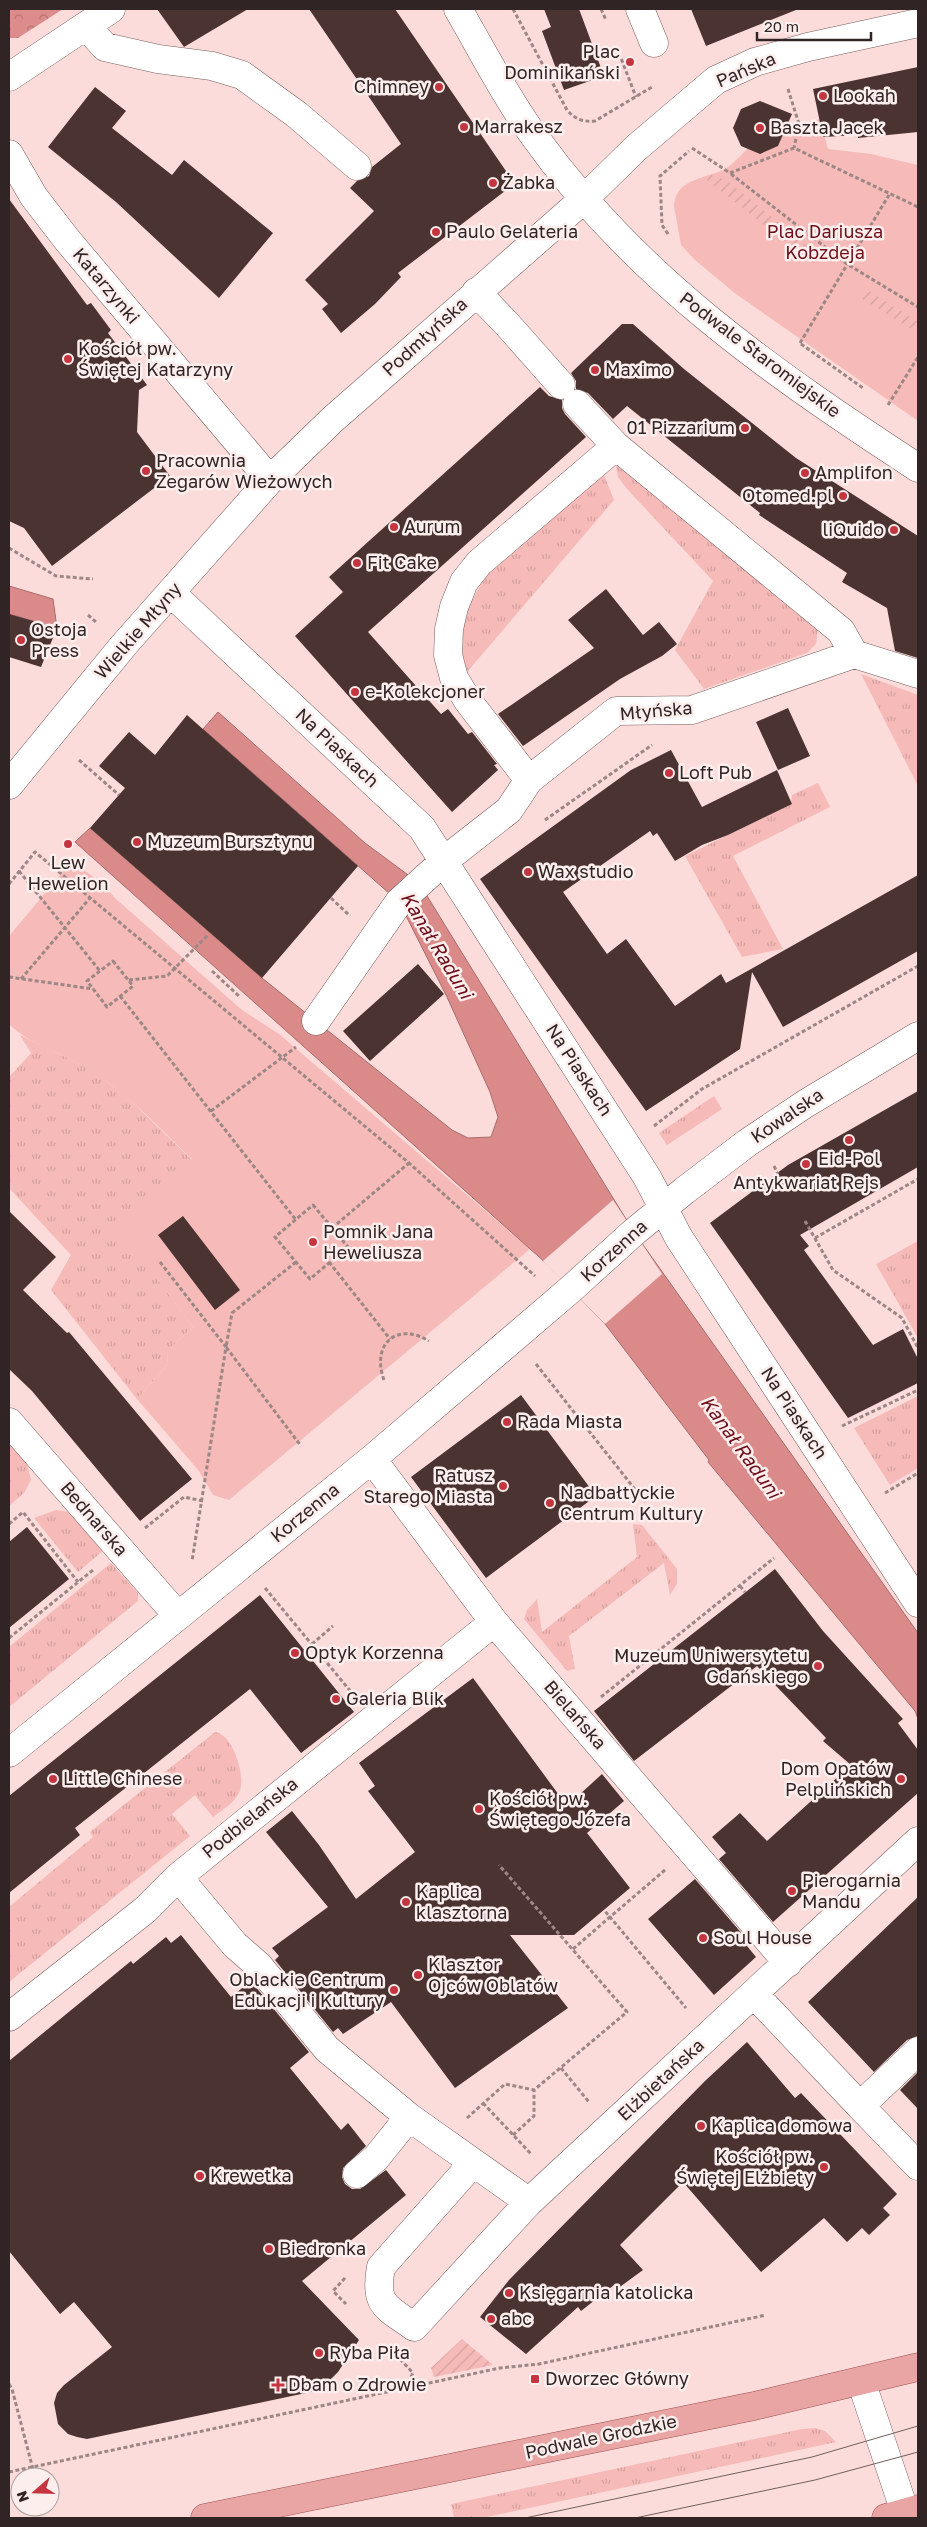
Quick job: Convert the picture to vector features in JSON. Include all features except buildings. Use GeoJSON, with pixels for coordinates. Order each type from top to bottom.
{"type":"FeatureCollection","features":[{"type":"Feature","properties":{"kind":"main road","name":"Podwale Grodzkie"},"geometry":{"type":"LineString","coordinates":[[204,2518],[754,2406],[918,2367]]}},
{"type":"Feature","properties":{"kind":"street"},"geometry":{"type":"LineString","coordinates":[[9,78],[111,9]]}},
{"type":"Feature","properties":{"kind":"street","name":"Podwale Staromiejskie"},"geometry":{"type":"LineString","coordinates":[[458,9],[531,132],[584,199],[634,254],[718,328],[858,429],[918,468]]}},
{"type":"Feature","properties":{"kind":"street"},"geometry":{"type":"LineString","coordinates":[[640,9],[654,43]]}},
{"type":"Feature","properties":{"kind":"street","name":"Pańska"},"geometry":{"type":"LineString","coordinates":[[584,199],[636,148],[716,80],[755,62],[808,47],[918,24]]}},
{"type":"Feature","properties":{"kind":"street"},"geometry":{"type":"LineString","coordinates":[[86,26],[105,47],[158,59],[212,66],[242,75],[296,114],[357,166]]}},
{"type":"Feature","properties":{"kind":"street","name":"Katarzynki"},"geometry":{"type":"LineString","coordinates":[[9,154],[34,197],[68,242],[270,480]]}},
{"type":"Feature","properties":{"kind":"street","name":"Podmłyńska"},"geometry":{"type":"LineString","coordinates":[[270,480],[332,420],[584,199]]}},
{"type":"Feature","properties":{"kind":"street"},"geometry":{"type":"LineString","coordinates":[[476,292],[616,446],[841,631],[854,654],[918,674]]}},
{"type":"Feature","properties":{"kind":"street"},"geometry":{"type":"LineString","coordinates":[[529,780],[468,701],[454,678],[448,655],[454,607],[464,582],[479,563],[616,446]]}},
{"type":"Feature","properties":{"kind":"street","name":"Wielkie Młyny"},"geometry":{"type":"LineString","coordinates":[[9,785],[170,593],[270,480]]}},
{"type":"Feature","properties":{"kind":"street","name":"Na Piaskach"},"geometry":{"type":"LineString","coordinates":[[170,593],[422,828],[445,860],[647,1177],[679,1238],[918,1603]]}},
{"type":"Feature","properties":{"kind":"street","name":"Młyńska"},"geometry":{"type":"LineString","coordinates":[[316,1021],[399,902],[445,860],[509,810],[529,780],[616,710],[692,710],[854,654]]}},
{"type":"Feature","properties":{"kind":"street","name":"Kowalska"},"geometry":{"type":"LineString","coordinates":[[664,1208],[763,1132],[823,1092],[918,1036]]}},
{"type":"Feature","properties":{"kind":"street","name":"Korzenna"},"geometry":{"type":"LineString","coordinates":[[9,1754],[372,1459],[664,1208]]}},
{"type":"Feature","properties":{"kind":"street","name":"Bednarska"},"geometry":{"type":"LineString","coordinates":[[9,1422],[178,1616]]}},
{"type":"Feature","properties":{"kind":"street","name":"Bielańska"},"geometry":{"type":"LineString","coordinates":[[372,1459],[494,1622],[788,1963]]}},
{"type":"Feature","properties":{"kind":"street","name":"Podbielańska"},"geometry":{"type":"LineString","coordinates":[[9,2017],[145,1910],[178,1877],[494,1622]]}},
{"type":"Feature","properties":{"kind":"street","name":"Elżbietańska"},"geometry":{"type":"LineString","coordinates":[[474,2163],[381,2267],[377,2287],[384,2305],[414,2328],[529,2202],[918,1842]]}},
{"type":"Feature","properties":{"kind":"street"},"geometry":{"type":"LineString","coordinates":[[178,1877],[235,1945],[259,1966],[327,2049],[409,2117],[529,2202]]}},
{"type":"Feature","properties":{"kind":"street"},"geometry":{"type":"LineString","coordinates":[[754,1994],[918,2166]]}},
{"type":"Feature","properties":{"kind":"street"},"geometry":{"type":"LineString","coordinates":[[860,2106],[918,2051]]}},
{"type":"Feature","properties":{"kind":"street"},"geometry":{"type":"LineString","coordinates":[[357,2174],[376,2158],[409,2117]]}},
{"type":"Feature","properties":{"kind":"street"},"geometry":{"type":"LineString","coordinates":[[861,2381],[906,2515]]}},
{"type":"Feature","properties":{"kind":"path"},"geometry":{"type":"LineString","coordinates":[[513,9],[567,110],[574,118],[581,121],[595,121],[605,116]]}},
{"type":"Feature","properties":{"kind":"path"},"geometry":{"type":"LineString","coordinates":[[779,92],[797,86]]}},
{"type":"Feature","properties":{"kind":"path"},"geometry":{"type":"LineString","coordinates":[[788,89],[799,124],[794,148]]}},
{"type":"Feature","properties":{"kind":"path"},"geometry":{"type":"LineString","coordinates":[[670,239],[662,225],[660,176],[698,143]]}},
{"type":"Feature","properties":{"kind":"path"},"geometry":{"type":"LineString","coordinates":[[692,148],[730,173],[847,264],[918,307]]}},
{"type":"Feature","properties":{"kind":"path"},"geometry":{"type":"LineString","coordinates":[[730,173],[794,148],[889,195],[918,207]]}},
{"type":"Feature","properties":{"kind":"path"},"geometry":{"type":"LineString","coordinates":[[800,343],[889,195]]}},
{"type":"Feature","properties":{"kind":"path"},"geometry":{"type":"LineString","coordinates":[[792,337],[864,388]]}},
{"type":"Feature","properties":{"kind":"path"},"geometry":{"type":"LineString","coordinates":[[888,405],[918,357]]}},
{"type":"Feature","properties":{"kind":"path"},"geometry":{"type":"LineString","coordinates":[[880,400],[896,410]]}},
{"type":"Feature","properties":{"kind":"path"},"geometry":{"type":"LineString","coordinates":[[9,548],[56,576],[93,579]]}},
{"type":"Feature","properties":{"kind":"path"},"geometry":{"type":"LineString","coordinates":[[88,615],[96,622]]}},
{"type":"Feature","properties":{"kind":"path"},"geometry":{"type":"LineString","coordinates":[[540,823],[654,743]]}},
{"type":"Feature","properties":{"kind":"path"},"geometry":{"type":"LineString","coordinates":[[79,760],[120,795]]}},
{"type":"Feature","properties":{"kind":"path"},"geometry":{"type":"LineString","coordinates":[[9,884],[35,852],[566,1294]]}},
{"type":"Feature","properties":{"kind":"path"},"geometry":{"type":"LineString","coordinates":[[20,871],[100,971]]}},
{"type":"Feature","properties":{"kind":"path"},"geometry":{"type":"LineString","coordinates":[[21,979],[90,897]]}},
{"type":"Feature","properties":{"kind":"path"},"geometry":{"type":"LineString","coordinates":[[128,980],[167,976],[208,935]]}},
{"type":"Feature","properties":{"kind":"path"},"geometry":{"type":"LineString","coordinates":[[113,961],[128,980],[133,986],[107,1007],[87,981],[113,961]]}},
{"type":"Feature","properties":{"kind":"path"},"geometry":{"type":"LineString","coordinates":[[648,1131],[702,1089],[918,966]]}},
{"type":"Feature","properties":{"kind":"path"},"geometry":{"type":"LineString","coordinates":[[212,971],[240,997]]}},
{"type":"Feature","properties":{"kind":"path"},"geometry":{"type":"LineString","coordinates":[[9,977],[93,989]]}},
{"type":"Feature","properties":{"kind":"path"},"geometry":{"type":"LineString","coordinates":[[120,996],[296,1220]]}},
{"type":"Feature","properties":{"kind":"path"},"geometry":{"type":"LineString","coordinates":[[210,1111],[296,1048]]}},
{"type":"Feature","properties":{"kind":"path"},"geometry":{"type":"LineString","coordinates":[[332,1228],[409,1163]]}},
{"type":"Feature","properties":{"kind":"path"},"geometry":{"type":"LineString","coordinates":[[774,1166],[778,1174]]}},
{"type":"Feature","properties":{"kind":"path"},"geometry":{"type":"LineString","coordinates":[[815,1238],[918,1179]]}},
{"type":"Feature","properties":{"kind":"path"},"geometry":{"type":"LineString","coordinates":[[313,1205],[348,1248],[310,1278],[275,1237],[296,1220],[313,1205]]}},
{"type":"Feature","properties":{"kind":"path"},"geometry":{"type":"LineString","coordinates":[[805,1221],[833,1270],[902,1318],[918,1348]]}},
{"type":"Feature","properties":{"kind":"path"},"geometry":{"type":"LineString","coordinates":[[160,1262],[301,1446]]}},
{"type":"Feature","properties":{"kind":"path"},"geometry":{"type":"LineString","coordinates":[[192,1562],[232,1313],[296,1262]]}},
{"type":"Feature","properties":{"kind":"path"},"geometry":{"type":"LineString","coordinates":[[329,1262],[390,1339]]}},
{"type":"Feature","properties":{"kind":"path"},"geometry":{"type":"LineString","coordinates":[[384,1380],[379,1366],[381,1351],[390,1339],[403,1333],[417,1334],[429,1341]]}},
{"type":"Feature","properties":{"kind":"path"},"geometry":{"type":"LineString","coordinates":[[536,1364],[646,1502]]}},
{"type":"Feature","properties":{"kind":"path"},"geometry":{"type":"LineString","coordinates":[[835,1430],[918,1390]]}},
{"type":"Feature","properties":{"kind":"path"},"geometry":{"type":"LineString","coordinates":[[878,1497],[918,1473]]}},
{"type":"Feature","properties":{"kind":"path"},"geometry":{"type":"LineString","coordinates":[[9,1524],[23,1512],[78,1582]]}},
{"type":"Feature","properties":{"kind":"path"},"geometry":{"type":"LineString","coordinates":[[595,1702],[774,1558]]}},
{"type":"Feature","properties":{"kind":"path"},"geometry":{"type":"LineString","coordinates":[[261,1584],[373,1718]]}},
{"type":"Feature","properties":{"kind":"path"},"geometry":{"type":"LineString","coordinates":[[740,1586],[745,1592]]}},
{"type":"Feature","properties":{"kind":"path"},"geometry":{"type":"LineString","coordinates":[[312,1644],[333,1626]]}},
{"type":"Feature","properties":{"kind":"path"},"geometry":{"type":"LineString","coordinates":[[572,1949],[672,1864]]}},
{"type":"Feature","properties":{"kind":"path"},"geometry":{"type":"LineString","coordinates":[[500,1865],[627,2012],[534,2090]]}},
{"type":"Feature","properties":{"kind":"path"},"geometry":{"type":"LineString","coordinates":[[604,1910],[686,2008]]}},
{"type":"Feature","properties":{"kind":"path"},"geometry":{"type":"LineString","coordinates":[[561,2068],[590,2103]]}},
{"type":"Feature","properties":{"kind":"path"},"geometry":{"type":"LineString","coordinates":[[445,2143],[483,2103],[505,2084],[534,2090]]}},
{"type":"Feature","properties":{"kind":"path"},"geometry":{"type":"LineString","coordinates":[[513,2135],[534,2116],[534,2090]]}},
{"type":"Feature","properties":{"kind":"path"},"geometry":{"type":"LineString","coordinates":[[483,2103],[533,2156]]}},
{"type":"Feature","properties":{"kind":"path"},"geometry":{"type":"LineString","coordinates":[[38,2467],[500,2368],[539,2364],[766,2315]]}},
{"type":"Feature","properties":{"kind":"path"},"geometry":{"type":"LineString","coordinates":[[404,2389],[412,2373]]}},
{"type":"Feature","properties":{"kind":"path"},"geometry":{"type":"LineString","coordinates":[[9,2384],[12,2389],[33,2467]]}},
{"type":"Feature","properties":{"kind":"green space"},"geometry":{"type":"Polygon","coordinates":[[[9,9],[63,9],[18,38],[9,38],[9,9]]]}},
{"type":"Feature","properties":{"kind":"green space","name":"Plac Dariusza Kobzdeja"},"geometry":{"type":"Polygon","coordinates":[[[820,119],[828,149],[871,154],[918,165],[918,421],[736,294],[695,260],[681,245],[674,206],[680,189],[694,180],[728,167],[748,148],[760,153],[778,146],[786,127],[820,119]]]}},
{"type":"Feature","properties":{"kind":"green space"},"geometry":{"type":"Polygon","coordinates":[[[711,175],[726,180],[816,253],[814,264],[703,177],[711,175]]]}},
{"type":"Feature","properties":{"kind":"green space"},"geometry":{"type":"Polygon","coordinates":[[[869,291],[918,322],[918,333],[859,297],[869,291]]]}},
{"type":"Feature","properties":{"kind":"green space"},"geometry":{"type":"Polygon","coordinates":[[[616,465],[818,629],[816,644],[807,653],[704,689],[675,650],[713,581],[627,489],[618,477],[616,465]]]}},
{"type":"Feature","properties":{"kind":"green space"},"geometry":{"type":"Polygon","coordinates":[[[604,475],[614,500],[467,672],[462,646],[465,621],[474,598],[487,575],[604,475]]]}},
{"type":"Feature","properties":{"kind":"green space"},"geometry":{"type":"Polygon","coordinates":[[[861,674],[918,695],[918,786],[861,674]]]}},
{"type":"Feature","properties":{"kind":"green space"},"geometry":{"type":"Polygon","coordinates":[[[818,783],[830,807],[733,856],[783,949],[742,957],[685,856],[791,804],[792,795],[818,783]]]}},
{"type":"Feature","properties":{"kind":"green space"},"geometry":{"type":"Polygon","coordinates":[[[72,861],[100,882],[116,899],[242,1010],[279,1034],[530,1249],[229,1500],[213,1495],[199,1471],[137,1399],[168,1364],[167,1351],[193,1327],[121,1231],[192,1159],[116,1088],[78,1063],[27,1038],[9,1024],[9,936],[72,861]]]}},
{"type":"Feature","properties":{"kind":"green space"},"geometry":{"type":"Polygon","coordinates":[[[20,1035],[90,1069],[126,1096],[192,1160],[122,1231],[193,1327],[167,1351],[168,1364],[137,1399],[51,1290],[71,1255],[9,1188],[9,1077],[31,1053],[20,1035]]]}},
{"type":"Feature","properties":{"kind":"green space"},"geometry":{"type":"Polygon","coordinates":[[[714,1096],[722,1109],[667,1145],[659,1133],[714,1096]]]}},
{"type":"Feature","properties":{"kind":"green space"},"geometry":{"type":"Polygon","coordinates":[[[918,1241],[918,1338],[876,1264],[918,1241]]]}},
{"type":"Feature","properties":{"kind":"green space"},"geometry":{"type":"Polygon","coordinates":[[[918,1396],[918,1468],[890,1485],[854,1428],[918,1396]]]}},
{"type":"Feature","properties":{"kind":"green space"},"geometry":{"type":"Polygon","coordinates":[[[9,1434],[24,1451],[31,1480],[24,1493],[9,1506],[9,1434]]]}},
{"type":"Feature","properties":{"kind":"green space"},"geometry":{"type":"Polygon","coordinates":[[[56,1510],[70,1512],[105,1549],[78,1572],[34,1518],[56,1510]]]}},
{"type":"Feature","properties":{"kind":"green space"},"geometry":{"type":"Polygon","coordinates":[[[633,1524],[642,1525],[677,1569],[677,1584],[670,1595],[664,1563],[569,1636],[575,1669],[567,1671],[524,1619],[527,1610],[537,1599],[542,1632],[637,1557],[633,1524]]]}},
{"type":"Feature","properties":{"kind":"green space"},"geometry":{"type":"Polygon","coordinates":[[[111,1563],[138,1593],[138,1601],[9,1707],[9,1647],[111,1563]]]}},
{"type":"Feature","properties":{"kind":"green space"},"geometry":{"type":"Polygon","coordinates":[[[215,1732],[222,1735],[233,1748],[240,1768],[241,1786],[234,1800],[213,1817],[195,1795],[172,1814],[190,1836],[9,1982],[9,1907],[93,1837],[90,1832],[215,1732]]]}},
{"type":"Feature","properties":{"kind":"green space"},"geometry":{"type":"Polygon","coordinates":[[[462,2339],[493,2365],[434,2377],[431,2368],[462,2339]]]}},
{"type":"Feature","properties":{"kind":"green space"},"geometry":{"type":"Polygon","coordinates":[[[815,2428],[825,2431],[836,2442],[482,2518],[454,2518],[451,2504],[802,2429],[815,2428]]]}},
{"type":"Feature","properties":{"kind":"water"},"geometry":{"type":"Polygon","coordinates":[[[9,586],[53,599],[57,628],[9,614],[9,586]]]}},
{"type":"Feature","properties":{"kind":"water","name":"Kanał Raduni"},"geometry":{"type":"Polygon","coordinates":[[[218,712],[365,843],[419,883],[634,1232],[918,1633],[918,1719],[915,1711],[708,1462],[709,1460],[605,1324],[548,1265],[75,842],[90,828],[262,978],[452,1130],[468,1138],[491,1137],[498,1117],[490,1092],[447,997],[399,902],[203,729],[218,712]]]}},
{"type":"Feature","properties":{"kind":"pier"},"geometry":{"type":"Polygon","coordinates":[[[613,1200],[662,1274],[605,1324],[543,1261],[613,1200]]]}},
{"type":"Feature","properties":{"kind":"tram line"},"geometry":{"type":"LineString","coordinates":[[525,2518],[812,2457],[918,2426]]}},
{"type":"Feature","properties":{"kind":"tram line"},"geometry":{"type":"LineString","coordinates":[[635,2518],[815,2480],[918,2452]]}},
{"type":"Feature","properties":{"kind":"place","name":"Plac Dominikański"},"geometry":{"type":"Point","coordinates":[630,62]}},
{"type":"Feature","properties":{"kind":"place","name":"Chimney"},"geometry":{"type":"Point","coordinates":[439,87]}},
{"type":"Feature","properties":{"kind":"place","name":"Lookah"},"geometry":{"type":"Point","coordinates":[823,96]}},
{"type":"Feature","properties":{"kind":"place","name":"Marrakesz"},"geometry":{"type":"Point","coordinates":[464,127]}},
{"type":"Feature","properties":{"kind":"place","name":"Baszta Jacek"},"geometry":{"type":"Point","coordinates":[760,128]}},
{"type":"Feature","properties":{"kind":"place","name":"Żabka"},"geometry":{"type":"Point","coordinates":[493,183]}},
{"type":"Feature","properties":{"kind":"place","name":"Paulo Gelateria"},"geometry":{"type":"Point","coordinates":[436,232]}},
{"type":"Feature","properties":{"kind":"place","name":"Kościół pw. Świętej Katarzyny"},"geometry":{"type":"Point","coordinates":[68,359]}},
{"type":"Feature","properties":{"kind":"place","name":"Maximo"},"geometry":{"type":"Point","coordinates":[595,370]}},
{"type":"Feature","properties":{"kind":"place","name":"01 Pizzarium"},"geometry":{"type":"Point","coordinates":[745,428]}},
{"type":"Feature","properties":{"kind":"place","name":"Pracownia Zegarów Wieżowych"},"geometry":{"type":"Point","coordinates":[146,471]}},
{"type":"Feature","properties":{"kind":"place","name":"Amplifon"},"geometry":{"type":"Point","coordinates":[805,473]}},
{"type":"Feature","properties":{"kind":"place","name":"Otomed.pl"},"geometry":{"type":"Point","coordinates":[843,496]}},
{"type":"Feature","properties":{"kind":"place","name":"Aurum"},"geometry":{"type":"Point","coordinates":[394,527]}},
{"type":"Feature","properties":{"kind":"place","name":"liQuido"},"geometry":{"type":"Point","coordinates":[894,530]}},
{"type":"Feature","properties":{"kind":"place","name":"Fit Cake"},"geometry":{"type":"Point","coordinates":[357,563]}},
{"type":"Feature","properties":{"kind":"place","name":"Ostoja Press"},"geometry":{"type":"Point","coordinates":[21,640]}},
{"type":"Feature","properties":{"kind":"place","name":"e-Kolekcjoner"},"geometry":{"type":"Point","coordinates":[355,692]}},
{"type":"Feature","properties":{"kind":"place","name":"Loft Pub"},"geometry":{"type":"Point","coordinates":[669,773]}},
{"type":"Feature","properties":{"kind":"place","name":"Muzeum Bursztynu"},"geometry":{"type":"Point","coordinates":[137,842]}},
{"type":"Feature","properties":{"kind":"place","name":"Lew Hewelion"},"geometry":{"type":"Point","coordinates":[68,844]}},
{"type":"Feature","properties":{"kind":"place","name":"Wax studio"},"geometry":{"type":"Point","coordinates":[528,872]}},
{"type":"Feature","properties":{"kind":"place","name":"Eid-Pol"},"geometry":{"type":"Point","coordinates":[849,1140]}},
{"type":"Feature","properties":{"kind":"place","name":"Antykwariat Rejs"},"geometry":{"type":"Point","coordinates":[806,1164]}},
{"type":"Feature","properties":{"kind":"place","name":"Pomnik Jana Heweliusza"},"geometry":{"type":"Point","coordinates":[313,1242]}},
{"type":"Feature","properties":{"kind":"place","name":"Rada Miasta"},"geometry":{"type":"Point","coordinates":[507,1422]}},
{"type":"Feature","properties":{"kind":"place","name":"Ratusz Starego Miasta"},"geometry":{"type":"Point","coordinates":[503,1486]}},
{"type":"Feature","properties":{"kind":"place","name":"Nadbałtyckie Centrum Kultury"},"geometry":{"type":"Point","coordinates":[550,1503]}},
{"type":"Feature","properties":{"kind":"place","name":"Optyk Korzenna"},"geometry":{"type":"Point","coordinates":[295,1653]}},
{"type":"Feature","properties":{"kind":"place","name":"Muzeum Uniwersytetu Gdańskiego"},"geometry":{"type":"Point","coordinates":[818,1666]}},
{"type":"Feature","properties":{"kind":"place","name":"Galeria Blik"},"geometry":{"type":"Point","coordinates":[336,1699]}},
{"type":"Feature","properties":{"kind":"place","name":"Little Chinese"},"geometry":{"type":"Point","coordinates":[53,1779]}},
{"type":"Feature","properties":{"kind":"place","name":"Dom Opatów Pelplińskich"},"geometry":{"type":"Point","coordinates":[901,1779]}},
{"type":"Feature","properties":{"kind":"place","name":"Kościół pw. Świętego Józefa"},"geometry":{"type":"Point","coordinates":[479,1809]}},
{"type":"Feature","properties":{"kind":"place","name":"Pierogarnia Mandu"},"geometry":{"type":"Point","coordinates":[792,1891]}},
{"type":"Feature","properties":{"kind":"place","name":"Kaplica klasztorna"},"geometry":{"type":"Point","coordinates":[406,1902]}},
{"type":"Feature","properties":{"kind":"place","name":"Soul House"},"geometry":{"type":"Point","coordinates":[703,1938]}},
{"type":"Feature","properties":{"kind":"place","name":"Klasztor Ojców Oblatów"},"geometry":{"type":"Point","coordinates":[418,1975]}},
{"type":"Feature","properties":{"kind":"place","name":"Oblackie Centrum Edukacji i Kultury"},"geometry":{"type":"Point","coordinates":[394,1990]}},
{"type":"Feature","properties":{"kind":"place","name":"Kaplica domowa"},"geometry":{"type":"Point","coordinates":[701,2126]}},
{"type":"Feature","properties":{"kind":"place","name":"Kościół pw. Świętej Elżbiety"},"geometry":{"type":"Point","coordinates":[824,2167]}},
{"type":"Feature","properties":{"kind":"place","name":"Krewetka"},"geometry":{"type":"Point","coordinates":[200,2176]}},
{"type":"Feature","properties":{"kind":"place","name":"Biedronka"},"geometry":{"type":"Point","coordinates":[269,2249]}},
{"type":"Feature","properties":{"kind":"place","name":"Księgarnia katolicka"},"geometry":{"type":"Point","coordinates":[509,2293]}},
{"type":"Feature","properties":{"kind":"place","name":"abc"},"geometry":{"type":"Point","coordinates":[491,2319]}},
{"type":"Feature","properties":{"kind":"place","name":"Ryba Piła"},"geometry":{"type":"Point","coordinates":[319,2353]}},
{"type":"Feature","properties":{"kind":"place","name":"Dworzec Główny"},"geometry":{"type":"Point","coordinates":[535,2379]}},
{"type":"Feature","properties":{"kind":"place","name":"Dbam o Zdrowie"},"geometry":{"type":"Point","coordinates":[278,2385]}}]}
